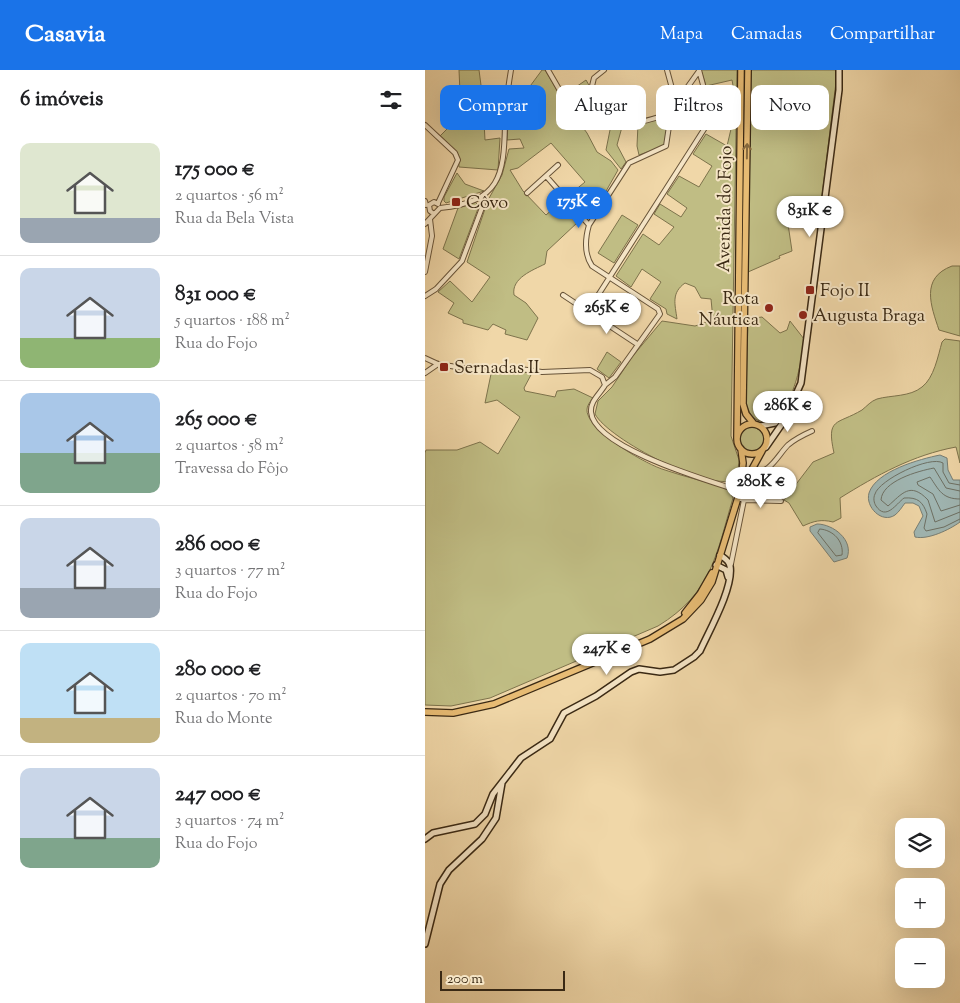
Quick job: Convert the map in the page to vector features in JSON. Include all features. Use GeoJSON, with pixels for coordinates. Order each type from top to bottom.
{"type":"FeatureCollection","features":[{"type":"Feature","properties":{"kind":"main road","name":"Avenida do Fojo"},"geometry":{"type":"LineString","coordinates":[[740,491],[743,463],[737,438],[741,70]]}},
{"type":"Feature","properties":{"kind":"main road","name":"Avenida do Fojo"},"geometry":{"type":"LineString","coordinates":[[748,70],[743,404],[746,414],[768,437],[764,449]]}},
{"type":"Feature","properties":{"kind":"main road"},"geometry":{"type":"LineString","coordinates":[[425,710],[452,709],[485,703],[658,631],[688,609],[705,587],[716,565],[741,499],[740,491],[764,449],[784,421],[799,390],[805,361],[839,90],[839,70]]}},
{"type":"Feature","properties":{"kind":"main road"},"geometry":{"type":"LineString","coordinates":[[737,438],[741,429],[775,423],[789,408]]}},
{"type":"Feature","properties":{"kind":"main road"},"geometry":{"type":"LineString","coordinates":[[741,449],[749,454],[764,449]]}},
{"type":"Feature","properties":{"kind":"main road"},"geometry":{"type":"LineString","coordinates":[[425,839],[433,833],[475,824],[485,814],[493,794],[521,758],[550,739],[564,713],[631,672],[639,670],[660,672],[674,670],[694,657],[700,651],[729,580],[730,567],[728,561],[720,555]]}},
{"type":"Feature","properties":{"kind":"main road"},"geometry":{"type":"LineString","coordinates":[[716,565],[726,570],[729,580]]}},
{"type":"Feature","properties":{"kind":"main road"},"geometry":{"type":"LineString","coordinates":[[425,944],[440,884],[449,870],[482,839],[496,818],[502,783]]}},
{"type":"Feature","properties":{"kind":"street"},"geometry":{"type":"LineString","coordinates":[[425,224],[440,208],[457,205],[482,196],[494,186],[504,161],[505,114],[511,70]]}},
{"type":"Feature","properties":{"kind":"street"},"geometry":{"type":"LineString","coordinates":[[548,70],[557,85]]}},
{"type":"Feature","properties":{"kind":"street"},"geometry":{"type":"LineString","coordinates":[[604,70],[594,78],[591,86],[616,123],[624,124],[656,117]]}},
{"type":"Feature","properties":{"kind":"street"},"geometry":{"type":"LineString","coordinates":[[667,70],[671,85]]}},
{"type":"Feature","properties":{"kind":"street"},"geometry":{"type":"LineString","coordinates":[[689,85],[699,71]]}},
{"type":"Feature","properties":{"kind":"street"},"geometry":{"type":"LineString","coordinates":[[588,311],[710,120],[710,111],[699,71]]}},
{"type":"Feature","properties":{"kind":"street"},"geometry":{"type":"LineString","coordinates":[[425,125],[455,153],[458,160],[438,203],[440,208]]}},
{"type":"Feature","properties":{"kind":"street"},"geometry":{"type":"LineString","coordinates":[[669,130],[667,146],[659,151],[636,158],[623,173],[589,226],[586,240],[589,260],[592,266],[660,311],[659,319],[637,344],[615,377],[605,385],[594,400],[591,410],[593,420],[606,433],[638,453],[669,468],[740,491]]}},
{"type":"Feature","properties":{"kind":"street"},"geometry":{"type":"LineString","coordinates":[[527,193],[558,165]]}},
{"type":"Feature","properties":{"kind":"street"},"geometry":{"type":"LineString","coordinates":[[545,176],[589,226]]}},
{"type":"Feature","properties":{"kind":"street"},"geometry":{"type":"LineString","coordinates":[[425,296],[436,289],[462,261],[483,206],[482,196]]}},
{"type":"Feature","properties":{"kind":"street"},"geometry":{"type":"LineString","coordinates":[[434,214],[426,204],[438,203]]}},
{"type":"Feature","properties":{"kind":"street"},"geometry":{"type":"LineString","coordinates":[[425,272],[432,236],[429,219]]}},
{"type":"Feature","properties":{"kind":"street"},"geometry":{"type":"LineString","coordinates":[[563,295],[637,344]]}},
{"type":"Feature","properties":{"kind":"street"},"geometry":{"type":"LineString","coordinates":[[425,358],[438,364],[488,372],[513,368],[542,372],[590,370],[602,377],[605,385]]}},
{"type":"Feature","properties":{"kind":"street"},"geometry":{"type":"LineString","coordinates":[[425,373],[438,364]]}},
{"type":"Feature","properties":{"kind":"street"},"geometry":{"type":"LineString","coordinates":[[751,472],[759,472],[769,467],[787,446],[812,431]]}},
{"type":"Feature","properties":{"kind":"street"},"geometry":{"type":"LineString","coordinates":[[730,567],[741,499],[781,501]]}},
{"type":"Feature","properties":{"kind":"shaded area"},"geometry":{"type":"Polygon","coordinates":[[[459,70],[479,70],[481,85],[460,85],[459,70]]]}},
{"type":"Feature","properties":{"kind":"shaded area"},"geometry":{"type":"Polygon","coordinates":[[[542,70],[545,70],[556,88],[556,130],[585,130],[597,152],[611,161],[618,170],[601,200],[594,192],[576,206],[568,196],[585,182],[551,143],[518,168],[510,170],[523,191],[546,215],[562,201],[578,222],[547,251],[545,264],[524,275],[516,284],[514,295],[526,303],[538,318],[527,340],[505,334],[506,330],[493,324],[488,330],[463,323],[463,320],[448,313],[454,303],[438,292],[450,281],[472,302],[490,277],[467,262],[488,200],[502,175],[509,149],[524,148],[520,139],[507,140],[508,130],[546,130],[546,85],[531,85],[542,70]]]}},
{"type":"Feature","properties":{"kind":"shaded area"},"geometry":{"type":"Polygon","coordinates":[[[701,70],[737,70],[737,85],[733,85],[732,80],[706,85],[701,70]]]}},
{"type":"Feature","properties":{"kind":"shaded area"},"geometry":{"type":"Polygon","coordinates":[[[751,70],[836,70],[819,220],[788,224],[792,251],[748,272],[751,70]]]}},
{"type":"Feature","properties":{"kind":"shaded area"},"geometry":{"type":"Polygon","coordinates":[[[586,80],[589,85],[579,85],[586,80]]]}},
{"type":"Feature","properties":{"kind":"shaded area"},"geometry":{"type":"Polygon","coordinates":[[[656,119],[656,130],[667,130],[664,146],[639,155],[637,146],[638,130],[646,130],[646,122],[656,119]]]}},
{"type":"Feature","properties":{"kind":"shaded area"},"geometry":{"type":"Polygon","coordinates":[[[446,130],[484,130],[485,140],[500,138],[498,170],[459,167],[458,154],[440,136],[446,130]]]}},
{"type":"Feature","properties":{"kind":"shaded area"},"geometry":{"type":"Polygon","coordinates":[[[610,130],[621,130],[617,145],[626,162],[621,169],[606,150],[610,130]]]}},
{"type":"Feature","properties":{"kind":"shaded area"},"geometry":{"type":"Polygon","coordinates":[[[731,130],[736,130],[731,436],[739,460],[737,479],[724,482],[706,479],[685,472],[639,450],[604,425],[595,414],[598,401],[612,387],[632,357],[662,321],[695,326],[713,320],[711,299],[701,298],[695,287],[685,283],[678,291],[675,299],[677,319],[667,314],[666,309],[650,299],[661,282],[642,269],[631,287],[616,276],[643,234],[659,245],[674,227],[654,214],[660,204],[681,217],[687,208],[667,194],[679,176],[699,187],[712,166],[693,154],[706,134],[727,146],[731,130]]]}},
{"type":"Feature","properties":{"kind":"shaded area"},"geometry":{"type":"Polygon","coordinates":[[[457,173],[465,184],[484,191],[446,203],[444,197],[457,173]]]}},
{"type":"Feature","properties":{"kind":"shaded area"},"geometry":{"type":"Polygon","coordinates":[[[475,202],[479,206],[459,259],[443,249],[458,208],[475,202]]]}},
{"type":"Feature","properties":{"kind":"shaded area"},"geometry":{"type":"Polygon","coordinates":[[[622,215],[638,225],[614,263],[598,253],[622,215]]]}},
{"type":"Feature","properties":{"kind":"shaded area"},"geometry":{"type":"Polygon","coordinates":[[[952,266],[960,266],[960,336],[939,330],[931,302],[932,285],[935,278],[942,271],[952,266]]]}},
{"type":"Feature","properties":{"kind":"shaded area"},"geometry":{"type":"Polygon","coordinates":[[[762,317],[780,333],[787,330],[790,321],[804,339],[798,375],[793,390],[787,404],[770,421],[757,420],[753,417],[746,404],[748,319],[762,317]]]}},
{"type":"Feature","properties":{"kind":"shaded area"},"geometry":{"type":"Polygon","coordinates":[[[945,339],[960,341],[960,463],[956,447],[910,461],[868,481],[840,498],[841,518],[833,522],[818,521],[803,526],[789,503],[784,500],[813,462],[834,453],[831,433],[836,424],[862,410],[875,400],[912,393],[922,387],[933,372],[942,342],[945,339]]]}},
{"type":"Feature","properties":{"kind":"shaded area"},"geometry":{"type":"Polygon","coordinates":[[[607,352],[621,362],[609,378],[597,369],[607,352]]]}},
{"type":"Feature","properties":{"kind":"shaded area"},"geometry":{"type":"Polygon","coordinates":[[[512,370],[532,373],[524,388],[525,391],[555,397],[557,391],[574,389],[593,398],[587,408],[592,423],[622,448],[657,467],[725,488],[729,490],[733,498],[716,555],[701,586],[690,600],[658,626],[490,698],[451,706],[425,705],[425,453],[426,450],[457,450],[480,442],[498,454],[520,417],[497,400],[485,403],[491,374],[512,370]]]}},
{"type":"Feature","properties":{"kind":"shaded area"},"geometry":{"type":"Polygon","coordinates":[[[752,427],[757,428],[763,434],[763,444],[757,450],[752,451],[747,450],[741,444],[740,439],[741,434],[747,428],[752,427]]]}},
{"type":"Feature","properties":{"kind":"water"},"geometry":{"type":"Polygon","coordinates":[[[940,455],[947,458],[948,470],[953,480],[960,480],[960,522],[938,534],[920,538],[915,537],[914,532],[923,516],[919,506],[913,503],[905,503],[895,515],[890,517],[880,516],[876,513],[868,498],[873,485],[880,478],[900,467],[940,455]]]}},
{"type":"Feature","properties":{"kind":"water"},"geometry":{"type":"Polygon","coordinates":[[[817,524],[829,527],[841,534],[848,545],[847,558],[834,562],[810,531],[810,527],[817,524]]]}},
{"type":"Feature","properties":{"kind":"place","name":"Côvo"},"geometry":{"type":"Point","coordinates":[456,202]}},
{"type":"Feature","properties":{"kind":"place","name":"Fojo II"},"geometry":{"type":"Point","coordinates":[810,290]}},
{"type":"Feature","properties":{"kind":"place","name":"Rota Náutica"},"geometry":{"type":"Point","coordinates":[769,308]}},
{"type":"Feature","properties":{"kind":"place","name":"Augusta Braga"},"geometry":{"type":"Point","coordinates":[803,315]}},
{"type":"Feature","properties":{"kind":"place","name":"Sernadas II"},"geometry":{"type":"Point","coordinates":[444,367]}}]}
